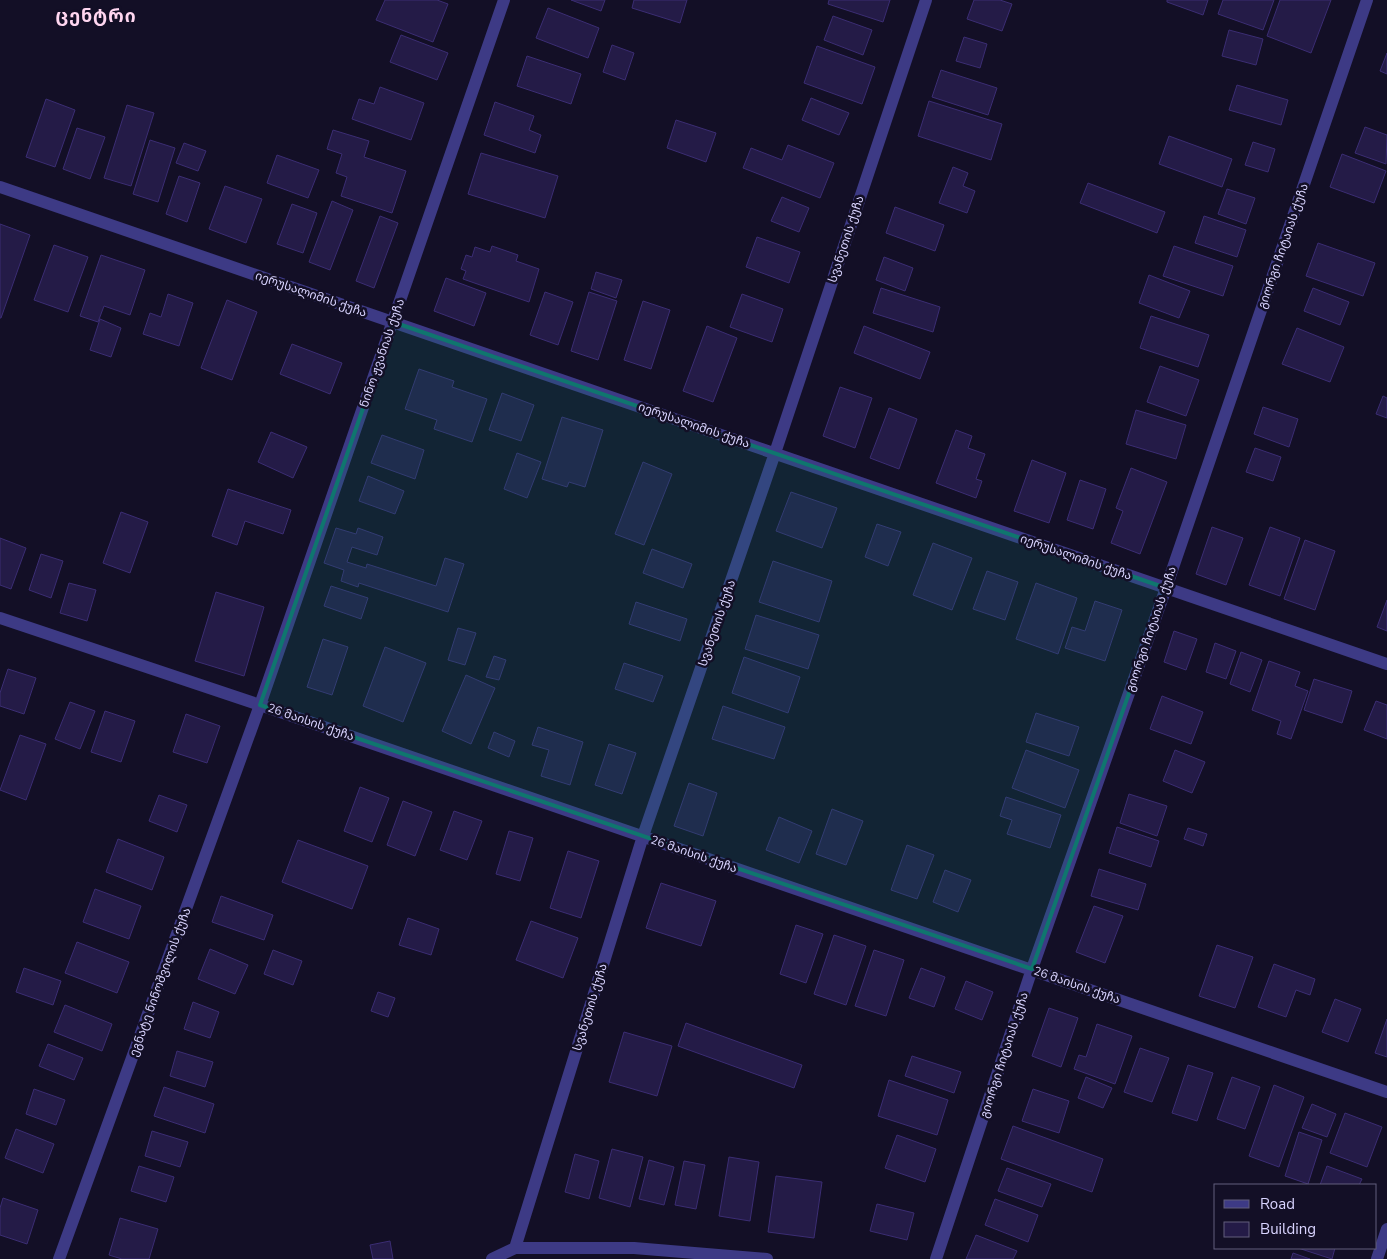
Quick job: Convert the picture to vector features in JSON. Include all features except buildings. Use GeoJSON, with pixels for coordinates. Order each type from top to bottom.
{"type":"FeatureCollection","features":[{"type":"Feature","properties":{"kind":"street","name":"ნინო ჟვანიას ქუჩა"},"geometry":{"type":"LineString","coordinates":[[260,705],[504,0]]}},
{"type":"Feature","properties":{"kind":"street","name":"სვანეთის ქუჩა"},"geometry":{"type":"LineString","coordinates":[[515,1248],[643,836],[775,454],[926,0]]}},
{"type":"Feature","properties":{"kind":"street","name":"გიორგი ჩიტაიას ქუჩა"},"geometry":{"type":"LineString","coordinates":[[936,1259],[1032,970],[1166,588],[1367,0]]}},
{"type":"Feature","properties":{"kind":"street","name":"იერუსალიმის ქუჩა"},"geometry":{"type":"LineString","coordinates":[[0,187],[1387,664]]}},
{"type":"Feature","properties":{"kind":"street","name":"26 მაისის ქუჩა"},"geometry":{"type":"LineString","coordinates":[[0,618],[260,705],[1387,1092]]}},
{"type":"Feature","properties":{"kind":"street","name":"ეგნატე ნინოშვილის ქუჩა"},"geometry":{"type":"LineString","coordinates":[[59,1259],[260,705]]}},
{"type":"Feature","properties":{"kind":"street"},"geometry":{"type":"LineString","coordinates":[[1377,1259],[1387,1229]]}},
{"type":"Feature","properties":{"kind":"street"},"geometry":{"type":"LineString","coordinates":[[492,1259],[515,1248],[634,1248],[767,1259]]}},
{"type":"Feature","properties":{"kind":"highlighted area"},"geometry":{"type":"Polygon","coordinates":[[[393,322],[1166,588],[1032,969],[260,705],[393,322]]]}},
{"type":"Feature","properties":{"kind":"district","name":"ცენტრი"},"geometry":{"type":"Point","coordinates":[96,16]}}]}
